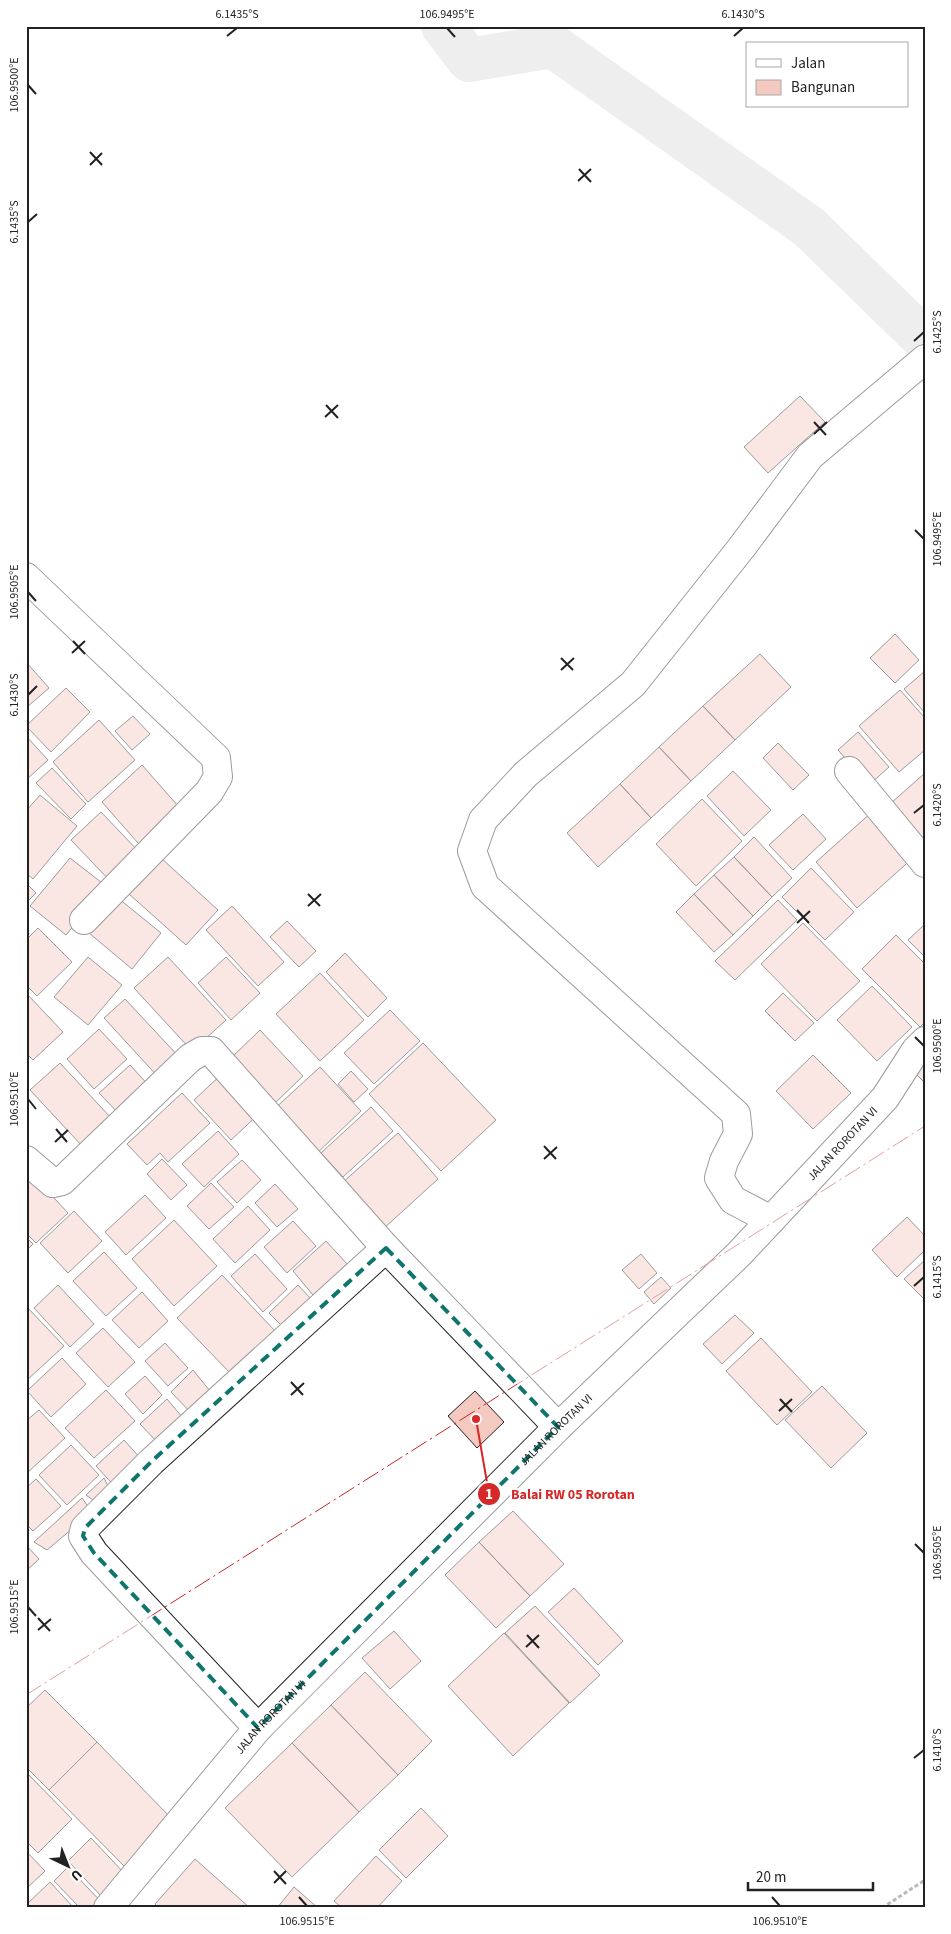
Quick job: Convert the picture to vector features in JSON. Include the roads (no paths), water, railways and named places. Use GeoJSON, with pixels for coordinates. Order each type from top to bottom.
{"type":"FeatureCollection","features":[{"type":"Feature","properties":{"kind":"street"},"geometry":{"type":"LineString","coordinates":[[771,1220],[733,1200],[718,1178],[724,1161],[738,1134],[736,1114],[485,886],[472,851],[483,820],[526,774],[633,684],[742,547],[810,456],[925,359]]}},
{"type":"Feature","properties":{"kind":"street"},"geometry":{"type":"LineString","coordinates":[[26,576],[216,758],[218,777],[209,792],[84,920]]}},
{"type":"Feature","properties":{"kind":"street"},"geometry":{"type":"LineString","coordinates":[[849,771],[925,863]]}},
{"type":"Feature","properties":{"kind":"street","name":"JALAN ROROTAN VI"},"geometry":{"type":"LineString","coordinates":[[108,1908],[258,1728],[558,1427],[739,1254],[885,1098],[916,1050],[925,1041]]}},
{"type":"Feature","properties":{"kind":"street"},"geometry":{"type":"LineString","coordinates":[[26,1160],[53,1184],[62,1181],[190,1058],[202,1051],[211,1052],[386,1248],[558,1427]]}},
{"type":"Feature","properties":{"kind":"street"},"geometry":{"type":"LineString","coordinates":[[258,1728],[94,1553],[83,1536],[85,1528],[151,1462],[386,1248]]}},
{"type":"Feature","properties":{"kind":"waterway"},"geometry":{"type":"LineString","coordinates":[[443,26],[469,60],[553,46],[809,227],[925,340]]}},
{"type":"Feature","properties":{"kind":"place","name":"Balai RW 05 Rorotan"},"geometry":{"type":"Point","coordinates":[476,1419]}}]}
